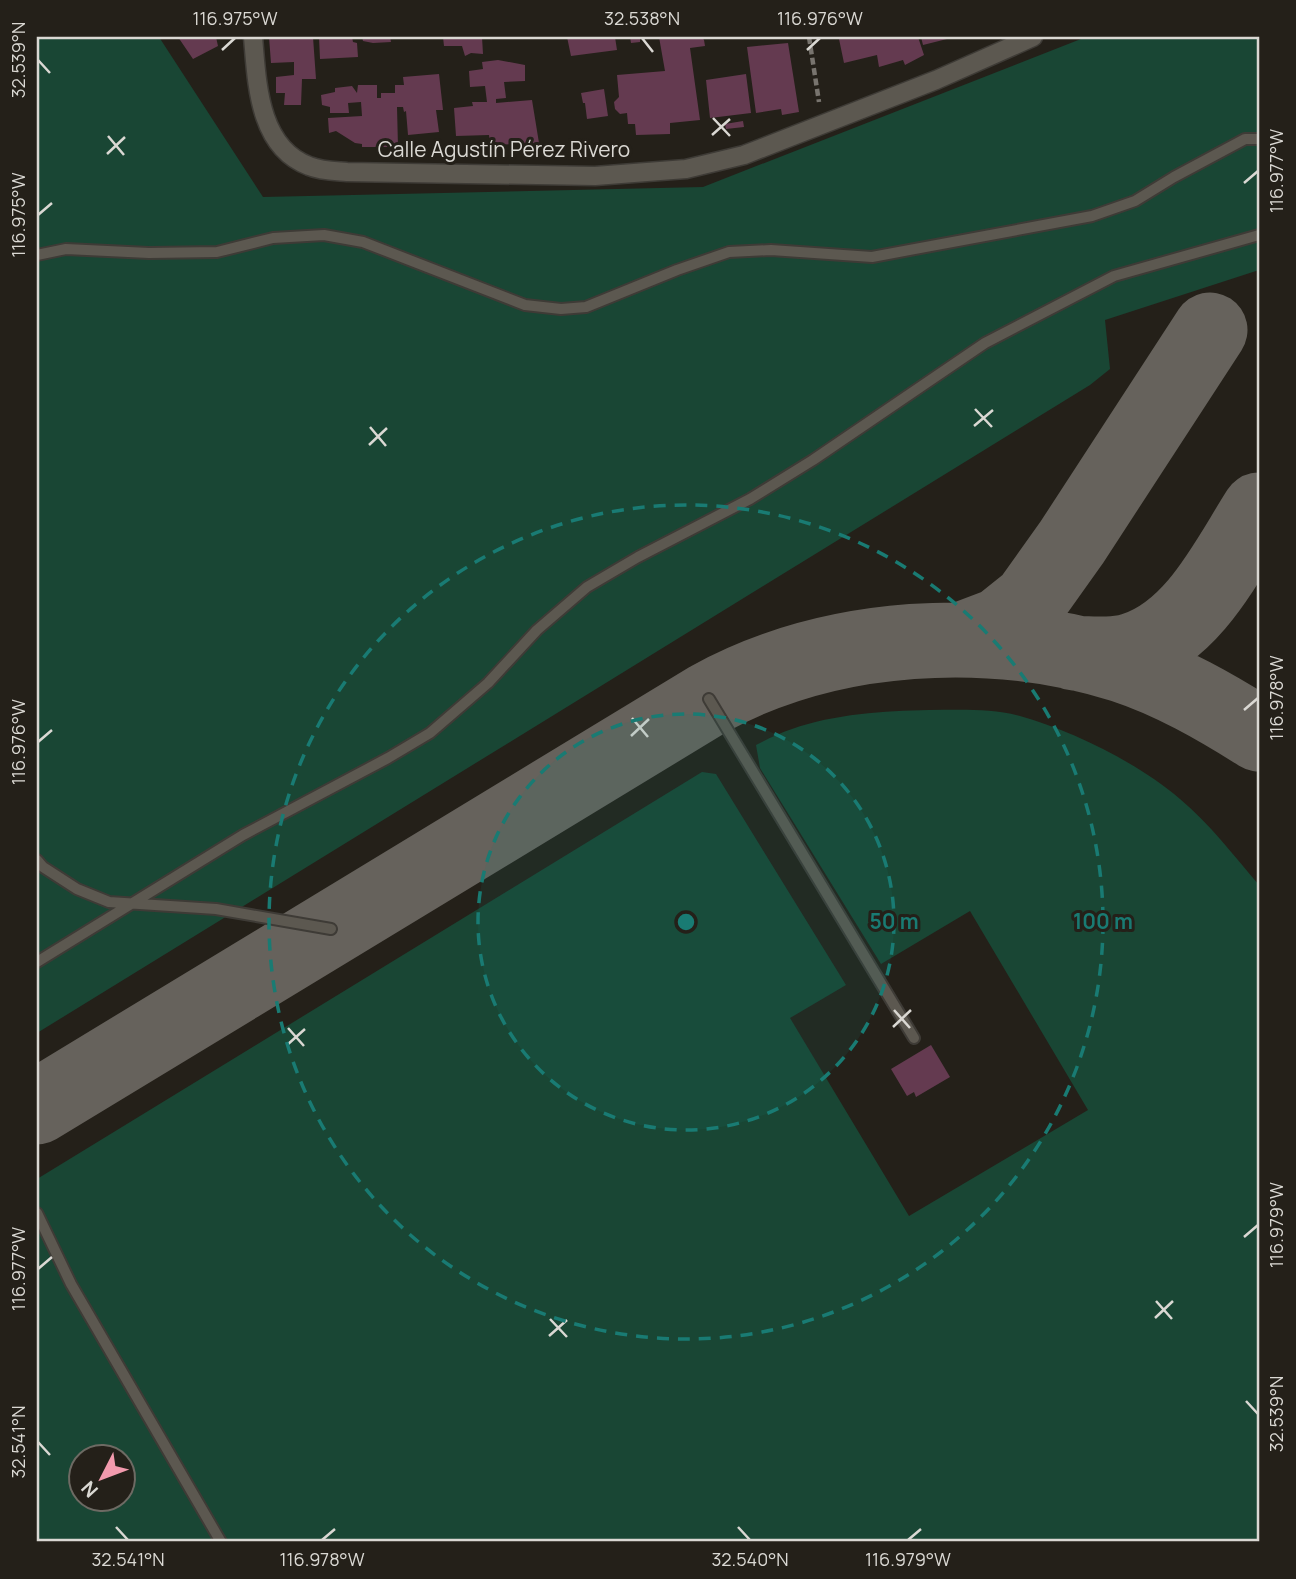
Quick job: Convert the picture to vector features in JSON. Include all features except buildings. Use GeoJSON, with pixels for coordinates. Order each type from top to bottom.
{"type":"FeatureCollection","features":[{"type":"Feature","properties":{"kind":"street","name":"Calle Agustín Pérez Rivero"},"geometry":{"type":"LineString","coordinates":[[253,37],[261,107],[272,131],[290,157],[310,167],[326,170],[595,177],[686,169],[744,155],[936,80],[1033,37]]}},
{"type":"Feature","properties":{"kind":"lane"},"geometry":{"type":"LineString","coordinates":[[37,255],[66,249],[217,253],[273,238],[324,235],[363,242],[525,305],[561,309],[586,307],[729,252],[771,250],[872,257],[1092,216],[1135,201],[1245,139],[1259,139]]}},
{"type":"Feature","properties":{"kind":"lane"},"geometry":{"type":"LineString","coordinates":[[37,962],[243,835],[430,733],[488,683],[537,630],[587,587],[638,557],[750,499],[813,460],[985,343],[1114,276],[1259,235]]}},
{"type":"Feature","properties":{"kind":"lane"},"geometry":{"type":"LineString","coordinates":[[709,699],[914,1038]]}},
{"type":"Feature","properties":{"kind":"lane"},"geometry":{"type":"LineString","coordinates":[[37,860],[43,867],[77,889],[109,902],[216,909],[331,929]]}},
{"type":"Feature","properties":{"kind":"lane"},"geometry":{"type":"LineString","coordinates":[[37,1213],[71,1284],[221,1542]]}},
{"type":"Feature","properties":{"kind":"path"},"geometry":{"type":"LineString","coordinates":[[809,37],[823,124]]}},
{"type":"Feature","properties":{"kind":"green space"},"geometry":{"type":"Polygon","coordinates":[[[37,37],[159,37],[263,197],[703,187],[1086,37],[1259,37],[1259,270],[1105,320],[1110,369],[1090,385],[37,1033],[37,37]]]}},
{"type":"Feature","properties":{"kind":"green space"},"geometry":{"type":"Polygon","coordinates":[[[974,710],[1009,713],[1083,739],[1145,773],[1180,799],[1212,830],[1259,885],[1259,1542],[37,1542],[37,1179],[702,772],[716,774],[846,985],[790,1018],[909,1216],[1088,1110],[970,911],[881,964],[760,768],[756,745],[783,732],[808,724],[877,712],[974,710]]]}},
{"type":"Feature","properties":{"kind":"taxiway"},"geometry":{"type":"LineString","coordinates":[[963,639],[1000,625],[1030,601],[1072,542],[1210,330]]}},
{"type":"Feature","properties":{"kind":"taxiway"},"geometry":{"type":"LineString","coordinates":[[1074,653],[1126,652],[1155,641],[1174,627],[1207,592],[1259,510]]}},
{"type":"Feature","properties":{"kind":"taxiway"},"geometry":{"type":"LineString","coordinates":[[37,1107],[709,699],[756,677],[806,660],[858,648],[965,640],[1071,652],[1122,665],[1158,679],[1259,734]]}}]}
